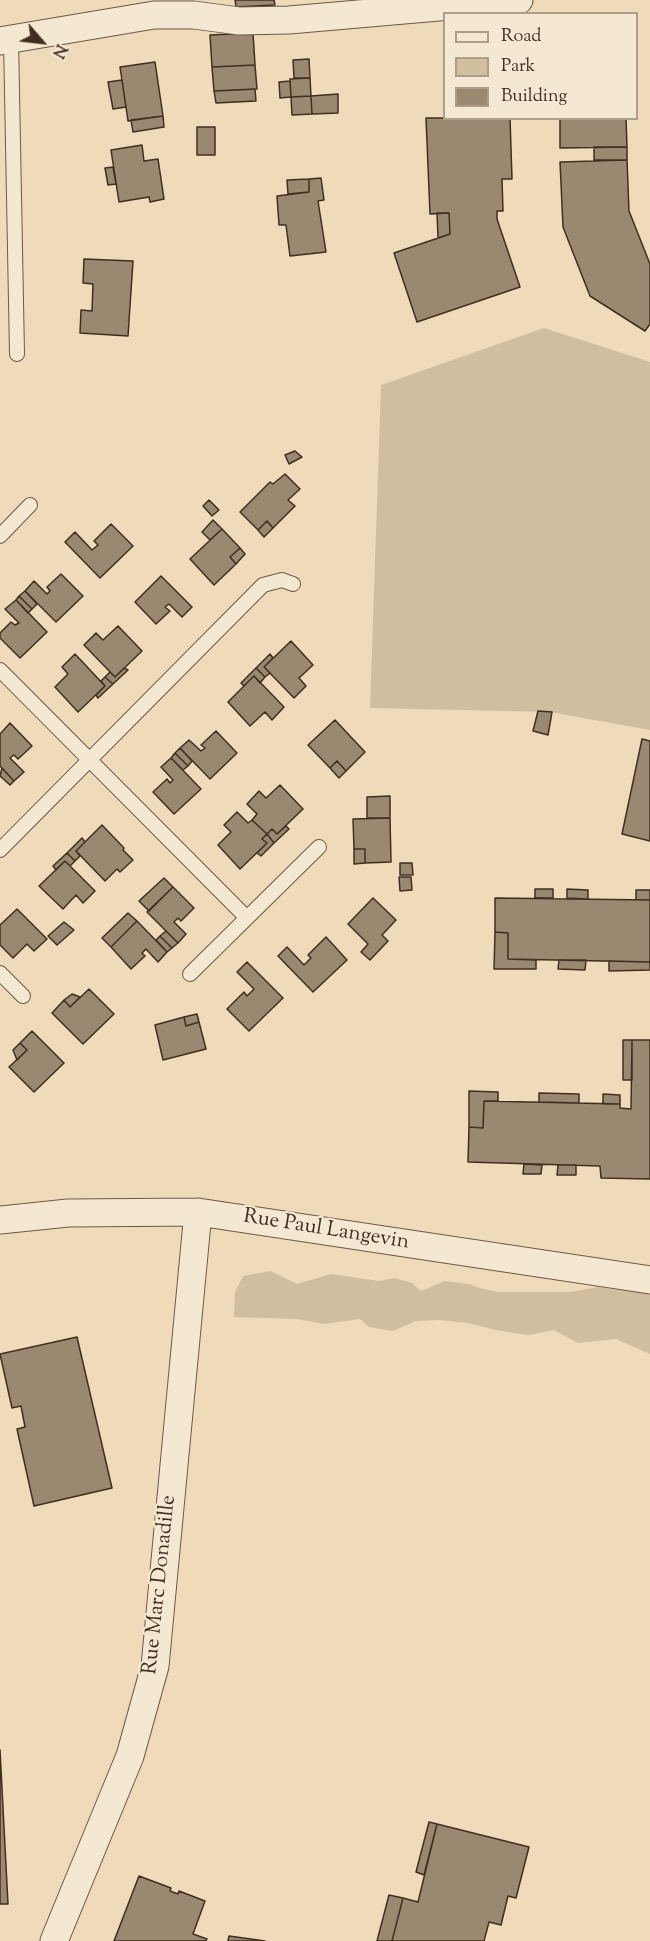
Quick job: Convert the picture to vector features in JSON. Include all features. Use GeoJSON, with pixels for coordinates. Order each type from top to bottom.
{"type":"FeatureCollection","features":[{"type":"Feature","properties":{"kind":"street"},"geometry":{"type":"LineString","coordinates":[[5,40],[154,15],[194,15],[239,21],[289,20],[519,0]]}},
{"type":"Feature","properties":{"kind":"street","name":"Rue Paul Langevin"},"geometry":{"type":"LineString","coordinates":[[0,1220],[68,1213],[198,1212],[650,1280]]}},
{"type":"Feature","properties":{"kind":"street","name":"Rue Marc Donadille"},"geometry":{"type":"LineString","coordinates":[[54,1941],[130,1756],[155,1666],[198,1212]]}},
{"type":"Feature","properties":{"kind":"lane"},"geometry":{"type":"LineString","coordinates":[[5,40],[17,354]]}},
{"type":"Feature","properties":{"kind":"lane"},"geometry":{"type":"LineString","coordinates":[[0,536],[30,505]]}},
{"type":"Feature","properties":{"kind":"lane"},"geometry":{"type":"LineString","coordinates":[[0,850],[263,585],[282,580],[293,584]]}},
{"type":"Feature","properties":{"kind":"lane"},"geometry":{"type":"LineString","coordinates":[[0,670],[246,917]]}},
{"type":"Feature","properties":{"kind":"lane"},"geometry":{"type":"LineString","coordinates":[[190,974],[319,847]]}},
{"type":"Feature","properties":{"kind":"lane"},"geometry":{"type":"LineString","coordinates":[[0,973],[23,996]]}},
{"type":"Feature","properties":{"kind":"green space"},"geometry":{"type":"Polygon","coordinates":[[[544,328],[650,362],[650,730],[550,712],[370,708],[381,385],[544,328]]]}},
{"type":"Feature","properties":{"kind":"green space"},"geometry":{"type":"Polygon","coordinates":[[[270,1271],[297,1284],[331,1274],[379,1281],[395,1278],[412,1283],[421,1291],[445,1281],[469,1284],[498,1292],[570,1292],[598,1287],[617,1290],[632,1289],[650,1295],[650,1354],[616,1339],[578,1343],[554,1330],[528,1335],[468,1323],[439,1320],[416,1321],[393,1331],[369,1327],[360,1319],[324,1324],[296,1319],[234,1317],[235,1292],[243,1276],[270,1271]]]}},
{"type":"Feature","properties":{"kind":"building"},"geometry":{"type":"Polygon","coordinates":[[[235,0],[274,0],[275,5],[236,7],[235,0]]]}},
{"type":"Feature","properties":{"kind":"building"},"geometry":{"type":"Polygon","coordinates":[[[253,33],[255,65],[212,67],[210,35],[253,33]]]}},
{"type":"Feature","properties":{"kind":"building"},"geometry":{"type":"Polygon","coordinates":[[[309,59],[310,78],[294,78],[293,60],[309,59]]]}},
{"type":"Feature","properties":{"kind":"building"},"geometry":{"type":"Polygon","coordinates":[[[155,62],[163,116],[128,121],[120,67],[155,62]]]}},
{"type":"Feature","properties":{"kind":"building"},"geometry":{"type":"Polygon","coordinates":[[[255,65],[257,89],[214,91],[212,67],[255,65]]]}},
{"type":"Feature","properties":{"kind":"building"},"geometry":{"type":"Polygon","coordinates":[[[310,78],[311,96],[291,97],[290,79],[310,78]]]}},
{"type":"Feature","properties":{"kind":"building"},"geometry":{"type":"Polygon","coordinates":[[[122,80],[126,107],[113,109],[108,82],[122,80]]]}},
{"type":"Feature","properties":{"kind":"building"},"geometry":{"type":"Polygon","coordinates":[[[290,81],[291,97],[280,98],[279,82],[290,81]]]}},
{"type":"Feature","properties":{"kind":"building"},"geometry":{"type":"Polygon","coordinates":[[[255,89],[256,101],[216,103],[214,91],[255,89]]]}},
{"type":"Feature","properties":{"kind":"building"},"geometry":{"type":"Polygon","coordinates":[[[338,94],[338,113],[312,114],[311,96],[338,94]]]}},
{"type":"Feature","properties":{"kind":"building"},"geometry":{"type":"Polygon","coordinates":[[[311,96],[312,114],[292,115],[291,97],[311,96]]]}},
{"type":"Feature","properties":{"kind":"building"},"geometry":{"type":"Polygon","coordinates":[[[163,116],[164,127],[133,132],[131,120],[163,116]]]}},
{"type":"Feature","properties":{"kind":"building"},"geometry":{"type":"Polygon","coordinates":[[[426,118],[510,120],[512,179],[502,179],[503,211],[497,211],[497,219],[520,287],[417,322],[394,253],[450,234],[449,213],[430,214],[426,118]]]}},
{"type":"Feature","properties":{"kind":"building"},"geometry":{"type":"Polygon","coordinates":[[[560,120],[626,120],[627,147],[560,148],[560,120]]]}},
{"type":"Feature","properties":{"kind":"building"},"geometry":{"type":"Polygon","coordinates":[[[197,127],[215,127],[215,155],[197,155],[197,127]]]}},
{"type":"Feature","properties":{"kind":"building"},"geometry":{"type":"Polygon","coordinates":[[[142,145],[144,161],[158,159],[164,199],[150,202],[149,197],[119,202],[111,150],[142,145]]]}},
{"type":"Feature","properties":{"kind":"building"},"geometry":{"type":"Polygon","coordinates":[[[594,147],[627,147],[627,160],[594,160],[594,147]]]}},
{"type":"Feature","properties":{"kind":"building"},"geometry":{"type":"Polygon","coordinates":[[[627,160],[629,211],[650,264],[650,324],[645,331],[590,296],[563,227],[560,162],[627,160]]]}},
{"type":"Feature","properties":{"kind":"building"},"geometry":{"type":"Polygon","coordinates":[[[113,167],[116,184],[108,185],[105,168],[113,167]]]}},
{"type":"Feature","properties":{"kind":"building"},"geometry":{"type":"Polygon","coordinates":[[[321,178],[324,200],[318,201],[326,252],[290,256],[286,225],[279,225],[277,196],[309,192],[309,179],[321,178]]]}},
{"type":"Feature","properties":{"kind":"building"},"geometry":{"type":"Polygon","coordinates":[[[309,179],[309,192],[288,194],[287,180],[309,179]]]}},
{"type":"Feature","properties":{"kind":"building"},"geometry":{"type":"Polygon","coordinates":[[[437,213],[449,213],[450,234],[438,238],[437,213]]]}},
{"type":"Feature","properties":{"kind":"building"},"geometry":{"type":"Polygon","coordinates":[[[84,259],[133,261],[128,336],[80,333],[81,310],[92,311],[93,284],[83,283],[84,259]]]}},
{"type":"Feature","properties":{"kind":"building"},"geometry":{"type":"Polygon","coordinates":[[[295,451],[302,457],[289,464],[285,455],[295,451]]]}},
{"type":"Feature","properties":{"kind":"building"},"geometry":{"type":"Polygon","coordinates":[[[285,474],[300,489],[288,500],[295,506],[273,528],[267,521],[258,530],[240,512],[270,482],[273,484],[285,474]]]}},
{"type":"Feature","properties":{"kind":"building"},"geometry":{"type":"Polygon","coordinates":[[[209,500],[219,510],[212,516],[203,506],[209,500]]]}},
{"type":"Feature","properties":{"kind":"building"},"geometry":{"type":"Polygon","coordinates":[[[213,520],[222,529],[210,540],[202,532],[213,520]]]}},
{"type":"Feature","properties":{"kind":"building"},"geometry":{"type":"Polygon","coordinates":[[[267,521],[273,528],[264,537],[258,530],[267,521]]]}},
{"type":"Feature","properties":{"kind":"building"},"geometry":{"type":"Polygon","coordinates":[[[111,524],[133,546],[100,578],[65,542],[75,532],[92,550],[98,545],[94,541],[111,524]]]}},
{"type":"Feature","properties":{"kind":"building"},"geometry":{"type":"Polygon","coordinates":[[[222,529],[240,548],[230,557],[236,564],[214,585],[190,559],[222,529]]]}},
{"type":"Feature","properties":{"kind":"building"},"geometry":{"type":"Polygon","coordinates":[[[240,548],[245,554],[236,564],[230,557],[240,548]]]}},
{"type":"Feature","properties":{"kind":"building"},"geometry":{"type":"Polygon","coordinates":[[[61,574],[83,596],[56,622],[25,591],[34,581],[47,594],[50,591],[47,587],[61,574]]]}},
{"type":"Feature","properties":{"kind":"building"},"geometry":{"type":"Polygon","coordinates":[[[161,576],[192,607],[182,617],[169,604],[165,607],[170,611],[156,624],[135,602],[161,576]]]}},
{"type":"Feature","properties":{"kind":"building"},"geometry":{"type":"Polygon","coordinates":[[[25,591],[37,604],[32,609],[19,596],[25,591]]]}},
{"type":"Feature","properties":{"kind":"building"},"geometry":{"type":"Polygon","coordinates":[[[19,596],[32,609],[28,613],[16,600],[19,596]]]}},
{"type":"Feature","properties":{"kind":"building"},"geometry":{"type":"Polygon","coordinates":[[[16,600],[47,632],[20,658],[0,638],[0,633],[11,622],[15,625],[19,623],[5,609],[16,600]]]}},
{"type":"Feature","properties":{"kind":"building"},"geometry":{"type":"Polygon","coordinates":[[[118,626],[142,651],[115,677],[84,645],[96,633],[103,640],[118,626]]]}},
{"type":"Feature","properties":{"kind":"building"},"geometry":{"type":"Polygon","coordinates":[[[291,641],[313,665],[299,678],[306,686],[294,698],[264,667],[291,641]]]}},
{"type":"Feature","properties":{"kind":"building"},"geometry":{"type":"Polygon","coordinates":[[[75,654],[105,686],[78,712],[55,687],[68,674],[62,667],[75,654]]]}},
{"type":"Feature","properties":{"kind":"building"},"geometry":{"type":"Polygon","coordinates":[[[270,654],[273,658],[264,667],[270,673],[265,677],[256,668],[270,654]]]}},
{"type":"Feature","properties":{"kind":"building"},"geometry":{"type":"Polygon","coordinates":[[[124,668],[128,670],[113,684],[105,677],[110,672],[115,677],[124,668]]]}},
{"type":"Feature","properties":{"kind":"building"},"geometry":{"type":"Polygon","coordinates":[[[256,668],[265,677],[260,683],[254,676],[244,686],[241,683],[256,668]]]}},
{"type":"Feature","properties":{"kind":"building"},"geometry":{"type":"Polygon","coordinates":[[[254,676],[284,707],[272,720],[265,712],[250,726],[228,702],[254,676]]]}},
{"type":"Feature","properties":{"kind":"building"},"geometry":{"type":"Polygon","coordinates":[[[105,677],[113,684],[98,698],[96,695],[105,686],[101,681],[105,677]]]}},
{"type":"Feature","properties":{"kind":"building"},"geometry":{"type":"Polygon","coordinates":[[[538,711],[552,712],[548,735],[533,731],[538,711]]]}},
{"type":"Feature","properties":{"kind":"building"},"geometry":{"type":"Polygon","coordinates":[[[335,720],[365,752],[346,771],[337,761],[330,768],[308,745],[335,720]]]}},
{"type":"Feature","properties":{"kind":"building"},"geometry":{"type":"Polygon","coordinates":[[[10,723],[32,746],[18,759],[14,755],[10,758],[24,772],[14,781],[0,766],[0,734],[10,723]]]}},
{"type":"Feature","properties":{"kind":"building"},"geometry":{"type":"Polygon","coordinates":[[[216,731],[237,753],[210,779],[180,748],[189,740],[201,751],[205,748],[201,745],[216,731]]]}},
{"type":"Feature","properties":{"kind":"building"},"geometry":{"type":"Polygon","coordinates":[[[642,739],[650,741],[650,841],[622,834],[642,739]]]}},
{"type":"Feature","properties":{"kind":"building"},"geometry":{"type":"Polygon","coordinates":[[[180,748],[192,761],[188,766],[175,753],[180,748]]]}},
{"type":"Feature","properties":{"kind":"building"},"geometry":{"type":"Polygon","coordinates":[[[175,753],[188,766],[183,770],[171,758],[175,753]]]}},
{"type":"Feature","properties":{"kind":"building"},"geometry":{"type":"Polygon","coordinates":[[[171,758],[201,789],[174,814],[153,792],[167,779],[170,783],[173,780],[161,767],[171,758]]]}},
{"type":"Feature","properties":{"kind":"building"},"geometry":{"type":"Polygon","coordinates":[[[337,761],[346,771],[339,778],[330,768],[337,761]]]}},
{"type":"Feature","properties":{"kind":"building"},"geometry":{"type":"Polygon","coordinates":[[[2,768],[14,781],[10,785],[0,776],[2,768]]]}},
{"type":"Feature","properties":{"kind":"building"},"geometry":{"type":"Polygon","coordinates":[[[280,785],[303,809],[277,834],[272,829],[267,834],[252,820],[257,814],[247,804],[259,791],[266,798],[280,785]]]}},
{"type":"Feature","properties":{"kind":"building"},"geometry":{"type":"Polygon","coordinates":[[[390,796],[390,818],[367,818],[367,797],[390,796]]]}},
{"type":"Feature","properties":{"kind":"building"},"geometry":{"type":"Polygon","coordinates":[[[237,812],[248,823],[252,820],[267,834],[262,839],[267,843],[240,869],[218,845],[231,832],[224,825],[237,812]]]}},
{"type":"Feature","properties":{"kind":"building"},"geometry":{"type":"Polygon","coordinates":[[[390,818],[391,862],[365,863],[365,849],[354,849],[353,819],[390,818]]]}},
{"type":"Feature","properties":{"kind":"building"},"geometry":{"type":"Polygon","coordinates":[[[102,825],[133,860],[120,872],[117,869],[105,881],[76,851],[102,825]]]}},
{"type":"Feature","properties":{"kind":"building"},"geometry":{"type":"Polygon","coordinates":[[[286,826],[289,829],[274,843],[267,834],[272,829],[277,834],[286,826]]]}},
{"type":"Feature","properties":{"kind":"building"},"geometry":{"type":"Polygon","coordinates":[[[267,834],[274,843],[261,856],[257,853],[267,843],[262,839],[267,834]]]}},
{"type":"Feature","properties":{"kind":"building"},"geometry":{"type":"Polygon","coordinates":[[[82,838],[85,842],[76,851],[80,856],[75,861],[67,853],[82,838]]]}},
{"type":"Feature","properties":{"kind":"building"},"geometry":{"type":"Polygon","coordinates":[[[354,849],[365,849],[365,863],[354,864],[354,849]]]}},
{"type":"Feature","properties":{"kind":"building"},"geometry":{"type":"Polygon","coordinates":[[[67,853],[75,861],[70,866],[65,861],[56,870],[53,866],[67,853]]]}},
{"type":"Feature","properties":{"kind":"building"},"geometry":{"type":"Polygon","coordinates":[[[65,861],[95,891],[83,903],[76,895],[63,909],[39,886],[65,861]]]}},
{"type":"Feature","properties":{"kind":"building"},"geometry":{"type":"Polygon","coordinates":[[[400,863],[412,863],[413,875],[400,875],[400,863]]]}},
{"type":"Feature","properties":{"kind":"building"},"geometry":{"type":"Polygon","coordinates":[[[399,877],[411,877],[412,890],[400,891],[399,877]]]}},
{"type":"Feature","properties":{"kind":"building"},"geometry":{"type":"Polygon","coordinates":[[[164,878],[173,887],[149,911],[139,901],[164,878]]]}},
{"type":"Feature","properties":{"kind":"building"},"geometry":{"type":"Polygon","coordinates":[[[173,887],[194,908],[181,921],[178,918],[174,922],[186,934],[178,943],[147,912],[173,887]]]}},
{"type":"Feature","properties":{"kind":"building"},"geometry":{"type":"Polygon","coordinates":[[[535,889],[553,889],[553,898],[535,898],[535,889]]]}},
{"type":"Feature","properties":{"kind":"building"},"geometry":{"type":"Polygon","coordinates":[[[567,889],[588,890],[588,899],[567,898],[567,889]]]}},
{"type":"Feature","properties":{"kind":"building"},"geometry":{"type":"Polygon","coordinates":[[[636,890],[650,890],[650,900],[636,900],[636,890]]]}},
{"type":"Feature","properties":{"kind":"building"},"geometry":{"type":"Polygon","coordinates":[[[373,898],[396,920],[382,935],[388,941],[370,960],[361,952],[368,944],[348,924],[373,898]]]}},
{"type":"Feature","properties":{"kind":"building"},"geometry":{"type":"Polygon","coordinates":[[[495,898],[650,900],[650,962],[508,959],[508,933],[495,932],[495,898]]]}},
{"type":"Feature","properties":{"kind":"building"},"geometry":{"type":"Polygon","coordinates":[[[17,909],[47,939],[34,951],[27,944],[13,958],[0,945],[0,925],[17,909]]]}},
{"type":"Feature","properties":{"kind":"building"},"geometry":{"type":"Polygon","coordinates":[[[128,913],[137,921],[111,947],[102,938],[128,913]]]}},
{"type":"Feature","properties":{"kind":"building"},"geometry":{"type":"Polygon","coordinates":[[[137,921],[167,952],[158,962],[146,949],[142,953],[145,956],[131,969],[111,947],[137,921]]]}},
{"type":"Feature","properties":{"kind":"building"},"geometry":{"type":"Polygon","coordinates":[[[64,922],[74,930],[57,945],[48,936],[64,922]]]}},
{"type":"Feature","properties":{"kind":"building"},"geometry":{"type":"Polygon","coordinates":[[[166,931],[178,943],[172,948],[160,936],[166,931]]]}},
{"type":"Feature","properties":{"kind":"building"},"geometry":{"type":"Polygon","coordinates":[[[495,932],[508,933],[508,959],[536,960],[536,969],[494,969],[495,932]]]}},
{"type":"Feature","properties":{"kind":"building"},"geometry":{"type":"Polygon","coordinates":[[[160,936],[172,948],[167,952],[156,940],[160,936]]]}},
{"type":"Feature","properties":{"kind":"building"},"geometry":{"type":"Polygon","coordinates":[[[326,937],[347,960],[313,992],[278,956],[287,947],[304,965],[311,958],[308,955],[326,937]]]}},
{"type":"Feature","properties":{"kind":"building"},"geometry":{"type":"Polygon","coordinates":[[[559,960],[586,960],[585,970],[558,969],[559,960]]]}},
{"type":"Feature","properties":{"kind":"building"},"geometry":{"type":"Polygon","coordinates":[[[609,961],[650,962],[650,970],[609,971],[609,961]]]}},
{"type":"Feature","properties":{"kind":"building"},"geometry":{"type":"Polygon","coordinates":[[[247,962],[283,998],[249,1031],[227,1009],[244,992],[247,996],[254,989],[237,972],[247,962]]]}},
{"type":"Feature","properties":{"kind":"building"},"geometry":{"type":"Polygon","coordinates":[[[89,989],[114,1014],[83,1044],[52,1013],[64,1000],[70,1007],[89,989]]]}},
{"type":"Feature","properties":{"kind":"building"},"geometry":{"type":"Polygon","coordinates":[[[72,994],[80,997],[70,1007],[64,1000],[72,994]]]}},
{"type":"Feature","properties":{"kind":"building"},"geometry":{"type":"Polygon","coordinates":[[[197,1014],[199,1022],[186,1026],[184,1017],[197,1014]]]}},
{"type":"Feature","properties":{"kind":"building"},"geometry":{"type":"Polygon","coordinates":[[[184,1017],[186,1026],[199,1022],[206,1049],[163,1060],[155,1025],[184,1017]]]}},
{"type":"Feature","properties":{"kind":"building"},"geometry":{"type":"Polygon","coordinates":[[[32,1031],[64,1063],[34,1092],[9,1067],[27,1050],[20,1043],[32,1031]]]}},
{"type":"Feature","properties":{"kind":"building"},"geometry":{"type":"Polygon","coordinates":[[[623,1040],[632,1040],[632,1080],[623,1080],[623,1040]]]}},
{"type":"Feature","properties":{"kind":"building"},"geometry":{"type":"Polygon","coordinates":[[[632,1040],[650,1040],[650,1179],[601,1178],[600,1166],[468,1162],[469,1127],[483,1128],[484,1101],[620,1104],[620,1108],[631,1109],[632,1040]]]}},
{"type":"Feature","properties":{"kind":"building"},"geometry":{"type":"Polygon","coordinates":[[[20,1043],[27,1050],[17,1060],[13,1050],[20,1043]]]}},
{"type":"Feature","properties":{"kind":"building"},"geometry":{"type":"Polygon","coordinates":[[[469,1091],[498,1092],[498,1101],[484,1101],[483,1128],[469,1127],[469,1091]]]}},
{"type":"Feature","properties":{"kind":"building"},"geometry":{"type":"Polygon","coordinates":[[[539,1093],[579,1094],[579,1103],[539,1102],[539,1093]]]}},
{"type":"Feature","properties":{"kind":"building"},"geometry":{"type":"Polygon","coordinates":[[[603,1094],[620,1095],[620,1104],[603,1104],[603,1094]]]}},
{"type":"Feature","properties":{"kind":"building"},"geometry":{"type":"Polygon","coordinates":[[[524,1164],[542,1165],[541,1174],[523,1174],[524,1164]]]}},
{"type":"Feature","properties":{"kind":"building"},"geometry":{"type":"Polygon","coordinates":[[[558,1165],[576,1165],[576,1175],[557,1175],[558,1165]]]}},
{"type":"Feature","properties":{"kind":"building"},"geometry":{"type":"Polygon","coordinates":[[[77,1337],[112,1488],[34,1506],[17,1429],[25,1427],[21,1406],[12,1408],[0,1354],[77,1337]]]}},
{"type":"Feature","properties":{"kind":"building"},"geometry":{"type":"Polygon","coordinates":[[[0,1750],[8,1904],[0,1904],[0,1750]]]}},
{"type":"Feature","properties":{"kind":"building"},"geometry":{"type":"Polygon","coordinates":[[[429,1822],[437,1824],[424,1875],[416,1872],[429,1822]]]}},
{"type":"Feature","properties":{"kind":"building"},"geometry":{"type":"Polygon","coordinates":[[[437,1824],[529,1847],[516,1898],[508,1896],[501,1925],[489,1922],[484,1941],[392,1941],[403,1898],[418,1902],[437,1824]]]}},
{"type":"Feature","properties":{"kind":"building"},"geometry":{"type":"Polygon","coordinates":[[[139,1876],[171,1888],[170,1891],[178,1894],[179,1891],[205,1901],[193,1934],[207,1939],[206,1941],[114,1941],[139,1876]]]}},
{"type":"Feature","properties":{"kind":"building"},"geometry":{"type":"Polygon","coordinates":[[[389,1895],[403,1898],[392,1941],[377,1941],[389,1895]]]}},
{"type":"Feature","properties":{"kind":"building"},"geometry":{"type":"Polygon","coordinates":[[[229,1936],[265,1941],[228,1941],[229,1936]]]}}]}
